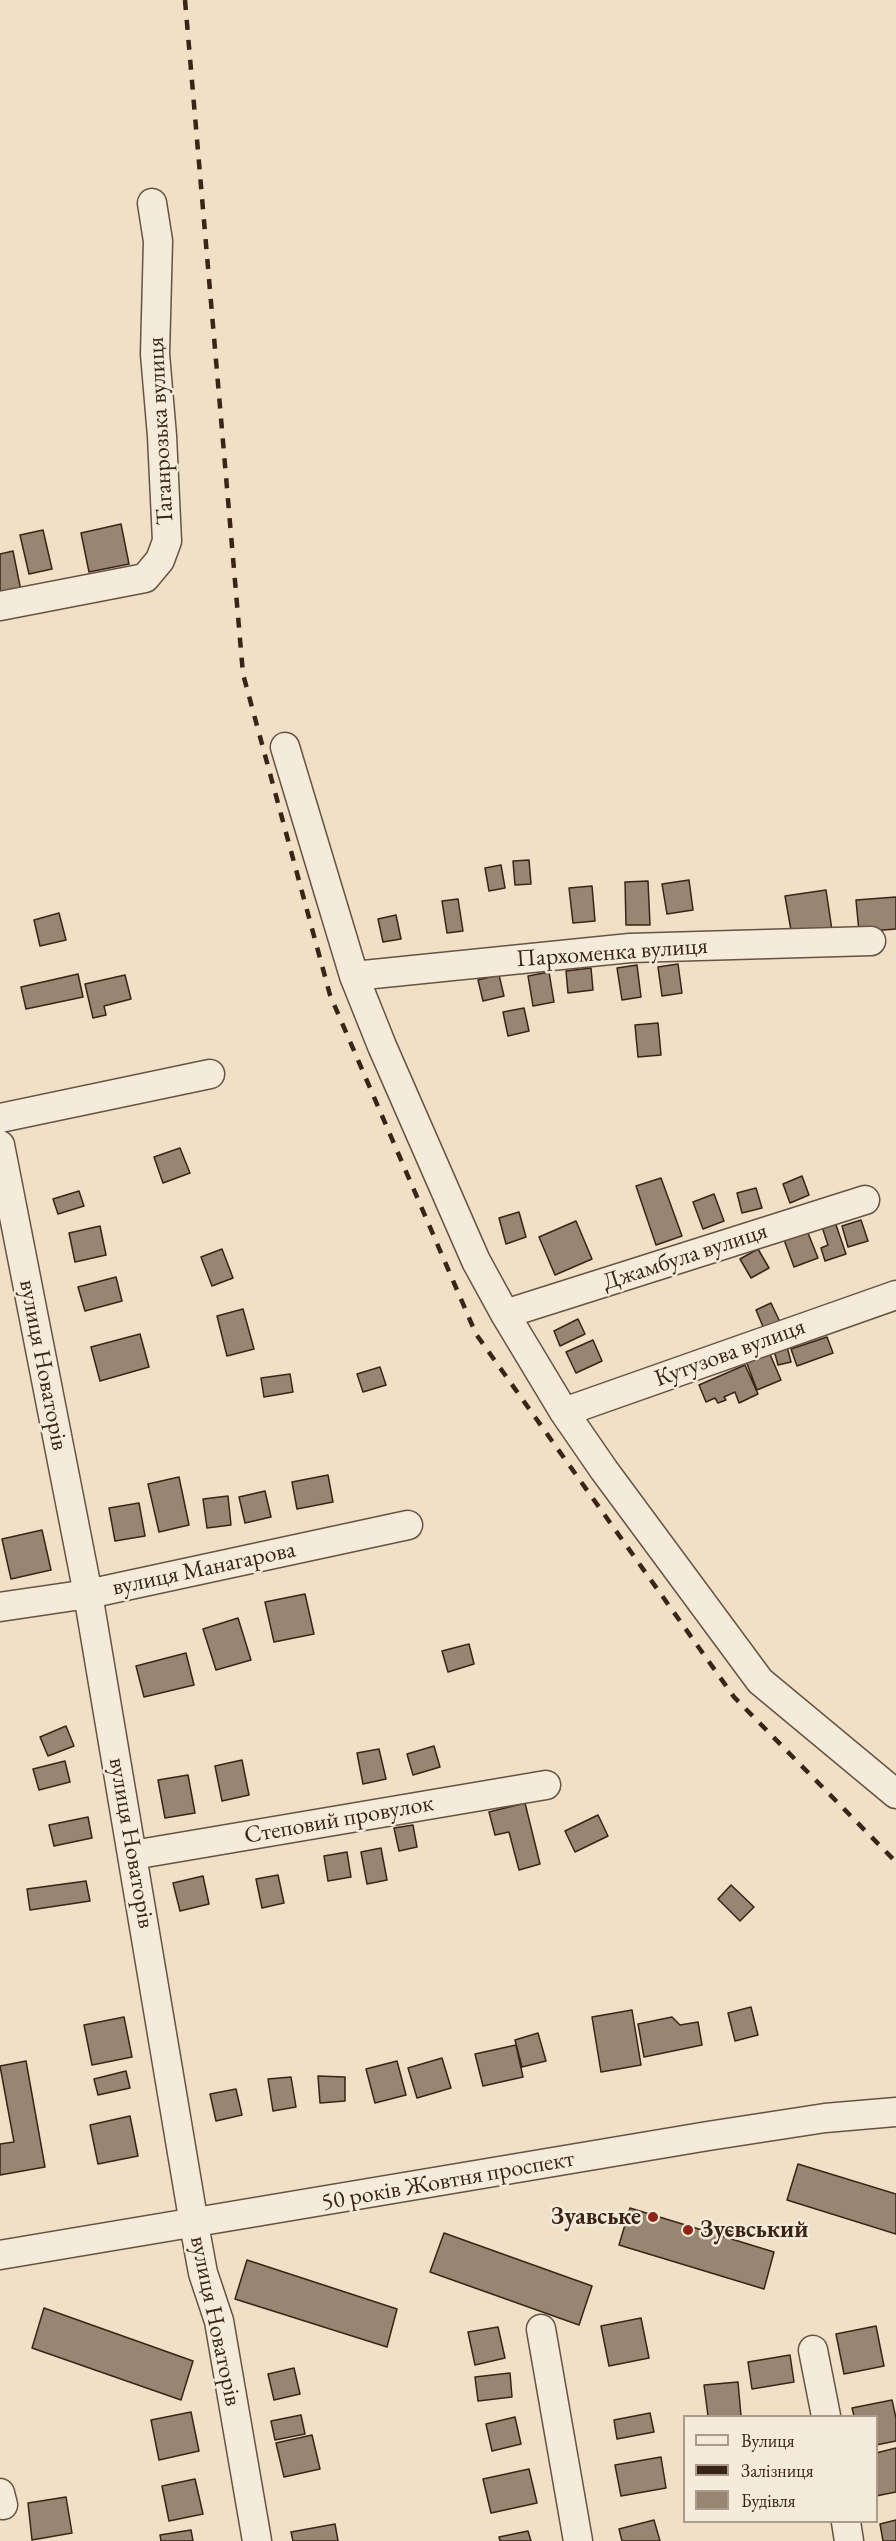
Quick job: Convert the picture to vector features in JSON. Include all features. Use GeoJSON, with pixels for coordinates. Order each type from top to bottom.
{"type":"FeatureCollection","features":[{"type":"Feature","properties":{"kind":"street","name":"Таганрозька вулиця"},"geometry":{"type":"LineString","coordinates":[[0,606],[145,578],[160,560],[167,541],[162,436],[154,354],[158,241],[152,203]]}},
{"type":"Feature","properties":{"kind":"street"},"geometry":{"type":"LineString","coordinates":[[285,747],[354,976],[476,1261],[505,1314],[564,1412],[603,1470],[760,1681],[896,1794]]}},
{"type":"Feature","properties":{"kind":"street","name":"Пархоменка вулиця"},"geometry":{"type":"LineString","coordinates":[[354,976],[630,948],[871,941]]}},
{"type":"Feature","properties":{"kind":"street"},"geometry":{"type":"LineString","coordinates":[[0,1118],[210,1074]]}},
{"type":"Feature","properties":{"kind":"street","name":"вулиця Новаторів"},"geometry":{"type":"LineString","coordinates":[[0,1145],[88,1594],[194,2224],[203,2273],[219,2321],[257,2541]]}},
{"type":"Feature","properties":{"kind":"street","name":"Джамбула вулиця"},"geometry":{"type":"LineString","coordinates":[[505,1314],[865,1200]]}},
{"type":"Feature","properties":{"kind":"street","name":"Кутузова вулиця"},"geometry":{"type":"LineString","coordinates":[[564,1412],[896,1294]]}},
{"type":"Feature","properties":{"kind":"street","name":"вулиця Манагарова"},"geometry":{"type":"LineString","coordinates":[[0,1606],[88,1594],[408,1525]]}},
{"type":"Feature","properties":{"kind":"street","name":"Степовий провулок"},"geometry":{"type":"LineString","coordinates":[[133,1855],[546,1785]]}},
{"type":"Feature","properties":{"kind":"street","name":"50 років Жовтня проспект"},"geometry":{"type":"LineString","coordinates":[[0,2255],[708,2136],[825,2118],[896,2112]]}},
{"type":"Feature","properties":{"kind":"street"},"geometry":{"type":"LineString","coordinates":[[541,2329],[578,2541]]}},
{"type":"Feature","properties":{"kind":"street"},"geometry":{"type":"LineString","coordinates":[[813,2350],[826,2415]]}},
{"type":"Feature","properties":{"kind":"street"},"geometry":{"type":"LineString","coordinates":[[846,2523],[849,2541]]}},
{"type":"Feature","properties":{"kind":"building"},"geometry":{"type":"Polygon","coordinates":[[[121,524],[129,564],[89,572],[81,533],[121,524]]]}},
{"type":"Feature","properties":{"kind":"building"},"geometry":{"type":"Polygon","coordinates":[[[43,530],[52,569],[29,574],[20,535],[43,530]]]}},
{"type":"Feature","properties":{"kind":"building"},"geometry":{"type":"Polygon","coordinates":[[[13,551],[21,591],[0,596],[0,554],[13,551]]]}},
{"type":"Feature","properties":{"kind":"building"},"geometry":{"type":"Polygon","coordinates":[[[529,860],[531,884],[515,885],[513,861],[529,860]]]}},
{"type":"Feature","properties":{"kind":"building"},"geometry":{"type":"Polygon","coordinates":[[[501,865],[505,888],[489,891],[485,868],[501,865]]]}},
{"type":"Feature","properties":{"kind":"building"},"geometry":{"type":"Polygon","coordinates":[[[689,880],[693,910],[667,914],[662,884],[689,880]]]}},
{"type":"Feature","properties":{"kind":"building"},"geometry":{"type":"Polygon","coordinates":[[[648,881],[650,925],[626,925],[625,882],[648,881]]]}},
{"type":"Feature","properties":{"kind":"building"},"geometry":{"type":"Polygon","coordinates":[[[592,886],[595,921],[573,923],[569,888],[592,886]]]}},
{"type":"Feature","properties":{"kind":"building"},"geometry":{"type":"Polygon","coordinates":[[[826,890],[832,930],[792,936],[785,896],[826,890]]]}},
{"type":"Feature","properties":{"kind":"building"},"geometry":{"type":"Polygon","coordinates":[[[896,897],[896,929],[859,932],[856,900],[896,897]]]}},
{"type":"Feature","properties":{"kind":"building"},"geometry":{"type":"Polygon","coordinates":[[[458,899],[463,931],[447,933],[442,901],[458,899]]]}},
{"type":"Feature","properties":{"kind":"building"},"geometry":{"type":"Polygon","coordinates":[[[59,913],[66,940],[40,946],[34,920],[59,913]]]}},
{"type":"Feature","properties":{"kind":"building"},"geometry":{"type":"Polygon","coordinates":[[[396,915],[401,939],[383,942],[378,919],[396,915]]]}},
{"type":"Feature","properties":{"kind":"building"},"geometry":{"type":"Polygon","coordinates":[[[678,964],[682,993],[662,996],[658,967],[678,964]]]}},
{"type":"Feature","properties":{"kind":"building"},"geometry":{"type":"Polygon","coordinates":[[[637,965],[641,997],[622,1000],[617,968],[637,965]]]}},
{"type":"Feature","properties":{"kind":"building"},"geometry":{"type":"Polygon","coordinates":[[[591,968],[593,990],[568,993],[566,971],[591,968]]]}},
{"type":"Feature","properties":{"kind":"building"},"geometry":{"type":"Polygon","coordinates":[[[549,972],[554,1002],[533,1006],[528,976],[549,972]]]}},
{"type":"Feature","properties":{"kind":"building"},"geometry":{"type":"Polygon","coordinates":[[[78,974],[83,997],[26,1009],[21,987],[78,974]]]}},
{"type":"Feature","properties":{"kind":"building"},"geometry":{"type":"Polygon","coordinates":[[[125,975],[131,999],[104,1006],[106,1015],[93,1018],[85,984],[125,975]]]}},
{"type":"Feature","properties":{"kind":"building"},"geometry":{"type":"Polygon","coordinates":[[[499,975],[504,996],[483,1001],[478,980],[499,975]]]}},
{"type":"Feature","properties":{"kind":"building"},"geometry":{"type":"Polygon","coordinates":[[[524,1008],[529,1031],[508,1036],[503,1012],[524,1008]]]}},
{"type":"Feature","properties":{"kind":"building"},"geometry":{"type":"Polygon","coordinates":[[[658,1023],[661,1055],[638,1057],[635,1025],[658,1023]]]}},
{"type":"Feature","properties":{"kind":"building"},"geometry":{"type":"Polygon","coordinates":[[[180,1148],[190,1173],[163,1183],[154,1157],[180,1148]]]}},
{"type":"Feature","properties":{"kind":"building"},"geometry":{"type":"Polygon","coordinates":[[[802,1176],[809,1195],[790,1203],[783,1184],[802,1176]]]}},
{"type":"Feature","properties":{"kind":"building"},"geometry":{"type":"Polygon","coordinates":[[[661,1178],[682,1236],[656,1245],[636,1186],[661,1178]]]}},
{"type":"Feature","properties":{"kind":"building"},"geometry":{"type":"Polygon","coordinates":[[[756,1188],[762,1208],[742,1213],[737,1193],[756,1188]]]}},
{"type":"Feature","properties":{"kind":"building"},"geometry":{"type":"Polygon","coordinates":[[[79,1191],[84,1206],[58,1214],[53,1199],[79,1191]]]}},
{"type":"Feature","properties":{"kind":"building"},"geometry":{"type":"Polygon","coordinates":[[[714,1194],[724,1221],[703,1229],[693,1202],[714,1194]]]}},
{"type":"Feature","properties":{"kind":"building"},"geometry":{"type":"Polygon","coordinates":[[[519,1212],[526,1237],[506,1244],[499,1218],[519,1212]]]}},
{"type":"Feature","properties":{"kind":"building"},"geometry":{"type":"Polygon","coordinates":[[[861,1220],[868,1241],[848,1247],[842,1226],[861,1220]]]}},
{"type":"Feature","properties":{"kind":"building"},"geometry":{"type":"Polygon","coordinates":[[[576,1221],[592,1259],[555,1275],[539,1237],[576,1221]]]}},
{"type":"Feature","properties":{"kind":"building"},"geometry":{"type":"Polygon","coordinates":[[[835,1222],[846,1254],[825,1261],[821,1248],[828,1245],[822,1227],[835,1222]]]}},
{"type":"Feature","properties":{"kind":"building"},"geometry":{"type":"Polygon","coordinates":[[[100,1226],[106,1255],[75,1262],[69,1233],[100,1226]]]}},
{"type":"Feature","properties":{"kind":"building"},"geometry":{"type":"Polygon","coordinates":[[[806,1228],[818,1258],[794,1267],[783,1237],[806,1228]]]}},
{"type":"Feature","properties":{"kind":"building"},"geometry":{"type":"Polygon","coordinates":[[[222,1249],[233,1278],[212,1286],[201,1257],[222,1249]]]}},
{"type":"Feature","properties":{"kind":"building"},"geometry":{"type":"Polygon","coordinates":[[[758,1249],[769,1268],[751,1278],[740,1259],[758,1249]]]}},
{"type":"Feature","properties":{"kind":"building"},"geometry":{"type":"Polygon","coordinates":[[[116,1277],[122,1301],[85,1311],[78,1287],[116,1277]]]}},
{"type":"Feature","properties":{"kind":"building"},"geometry":{"type":"Polygon","coordinates":[[[771,1303],[780,1322],[764,1329],[756,1310],[771,1303]]]}},
{"type":"Feature","properties":{"kind":"building"},"geometry":{"type":"Polygon","coordinates":[[[243,1309],[254,1349],[227,1356],[217,1316],[243,1309]]]}},
{"type":"Feature","properties":{"kind":"building"},"geometry":{"type":"Polygon","coordinates":[[[578,1319],[585,1334],[560,1346],[554,1331],[578,1319]]]}},
{"type":"Feature","properties":{"kind":"building"},"geometry":{"type":"Polygon","coordinates":[[[140,1334],[149,1367],[100,1381],[91,1347],[140,1334]]]}},
{"type":"Feature","properties":{"kind":"building"},"geometry":{"type":"Polygon","coordinates":[[[827,1337],[833,1353],[797,1366],[791,1349],[827,1337]]]}},
{"type":"Feature","properties":{"kind":"building"},"geometry":{"type":"Polygon","coordinates":[[[785,1339],[791,1362],[778,1365],[772,1343],[785,1339]]]}},
{"type":"Feature","properties":{"kind":"building"},"geometry":{"type":"Polygon","coordinates":[[[593,1340],[602,1361],[576,1373],[566,1352],[593,1340]]]}},
{"type":"Feature","properties":{"kind":"building"},"geometry":{"type":"Polygon","coordinates":[[[769,1352],[781,1380],[757,1390],[746,1361],[769,1352]]]}},
{"type":"Feature","properties":{"kind":"building"},"geometry":{"type":"Polygon","coordinates":[[[745,1365],[758,1394],[739,1403],[735,1392],[724,1397],[726,1400],[718,1403],[715,1398],[706,1402],[699,1385],[745,1365]]]}},
{"type":"Feature","properties":{"kind":"building"},"geometry":{"type":"Polygon","coordinates":[[[380,1367],[386,1385],[363,1392],[357,1374],[380,1367]]]}},
{"type":"Feature","properties":{"kind":"building"},"geometry":{"type":"Polygon","coordinates":[[[290,1374],[293,1392],[264,1397],[261,1378],[290,1374]]]}},
{"type":"Feature","properties":{"kind":"building"},"geometry":{"type":"Polygon","coordinates":[[[328,1475],[333,1502],[297,1509],[292,1482],[328,1475]]]}},
{"type":"Feature","properties":{"kind":"building"},"geometry":{"type":"Polygon","coordinates":[[[179,1477],[189,1525],[159,1532],[148,1484],[179,1477]]]}},
{"type":"Feature","properties":{"kind":"building"},"geometry":{"type":"Polygon","coordinates":[[[265,1491],[271,1517],[245,1523],[239,1497],[265,1491]]]}},
{"type":"Feature","properties":{"kind":"building"},"geometry":{"type":"Polygon","coordinates":[[[228,1496],[231,1525],[207,1528],[203,1499],[228,1496]]]}},
{"type":"Feature","properties":{"kind":"building"},"geometry":{"type":"Polygon","coordinates":[[[139,1503],[145,1536],[115,1541],[109,1508],[139,1503]]]}},
{"type":"Feature","properties":{"kind":"building"},"geometry":{"type":"Polygon","coordinates":[[[42,1530],[51,1570],[11,1579],[2,1539],[42,1530]]]}},
{"type":"Feature","properties":{"kind":"building"},"geometry":{"type":"Polygon","coordinates":[[[305,1594],[314,1634],[274,1642],[265,1602],[305,1594]]]}},
{"type":"Feature","properties":{"kind":"building"},"geometry":{"type":"Polygon","coordinates":[[[238,1618],[251,1660],[216,1670],[203,1629],[238,1618]]]}},
{"type":"Feature","properties":{"kind":"building"},"geometry":{"type":"Polygon","coordinates":[[[469,1644],[474,1664],[448,1672],[442,1651],[469,1644]]]}},
{"type":"Feature","properties":{"kind":"building"},"geometry":{"type":"Polygon","coordinates":[[[186,1653],[194,1685],[144,1697],[136,1666],[186,1653]]]}},
{"type":"Feature","properties":{"kind":"building"},"geometry":{"type":"Polygon","coordinates":[[[66,1726],[74,1746],[48,1756],[40,1737],[66,1726]]]}},
{"type":"Feature","properties":{"kind":"building"},"geometry":{"type":"Polygon","coordinates":[[[434,1746],[440,1767],[413,1775],[407,1754],[434,1746]]]}},
{"type":"Feature","properties":{"kind":"building"},"geometry":{"type":"Polygon","coordinates":[[[379,1749],[386,1779],[363,1784],[357,1753],[379,1749]]]}},
{"type":"Feature","properties":{"kind":"building"},"geometry":{"type":"Polygon","coordinates":[[[242,1760],[249,1795],[222,1801],[215,1766],[242,1760]]]}},
{"type":"Feature","properties":{"kind":"building"},"geometry":{"type":"Polygon","coordinates":[[[65,1761],[70,1782],[39,1790],[33,1769],[65,1761]]]}},
{"type":"Feature","properties":{"kind":"building"},"geometry":{"type":"Polygon","coordinates":[[[188,1775],[195,1813],[165,1818],[158,1780],[188,1775]]]}},
{"type":"Feature","properties":{"kind":"building"},"geometry":{"type":"Polygon","coordinates":[[[525,1803],[540,1864],[519,1870],[509,1832],[495,1835],[489,1812],[525,1803]]]}},
{"type":"Feature","properties":{"kind":"building"},"geometry":{"type":"Polygon","coordinates":[[[598,1815],[608,1836],[575,1852],[565,1831],[598,1815]]]}},
{"type":"Feature","properties":{"kind":"building"},"geometry":{"type":"Polygon","coordinates":[[[88,1817],[92,1838],[54,1846],[49,1825],[88,1817]]]}},
{"type":"Feature","properties":{"kind":"building"},"geometry":{"type":"Polygon","coordinates":[[[413,1825],[417,1847],[399,1851],[394,1828],[413,1825]]]}},
{"type":"Feature","properties":{"kind":"building"},"geometry":{"type":"Polygon","coordinates":[[[381,1848],[387,1880],[367,1884],[361,1852],[381,1848]]]}},
{"type":"Feature","properties":{"kind":"building"},"geometry":{"type":"Polygon","coordinates":[[[347,1852],[351,1877],[328,1881],[324,1856],[347,1852]]]}},
{"type":"Feature","properties":{"kind":"building"},"geometry":{"type":"Polygon","coordinates":[[[278,1875],[284,1903],[262,1908],[256,1879],[278,1875]]]}},
{"type":"Feature","properties":{"kind":"building"},"geometry":{"type":"Polygon","coordinates":[[[203,1876],[209,1904],[180,1911],[173,1883],[203,1876]]]}},
{"type":"Feature","properties":{"kind":"building"},"geometry":{"type":"Polygon","coordinates":[[[86,1881],[90,1901],[30,1910],[27,1889],[86,1881]]]}},
{"type":"Feature","properties":{"kind":"building"},"geometry":{"type":"Polygon","coordinates":[[[731,1885],[754,1907],[740,1921],[718,1899],[731,1885]]]}},
{"type":"Feature","properties":{"kind":"building"},"geometry":{"type":"Polygon","coordinates":[[[751,2007],[758,2035],[735,2041],[728,2013],[751,2007]]]}},
{"type":"Feature","properties":{"kind":"building"},"geometry":{"type":"Polygon","coordinates":[[[632,2010],[641,2065],[601,2072],[592,2017],[632,2010]]]}},
{"type":"Feature","properties":{"kind":"building"},"geometry":{"type":"Polygon","coordinates":[[[124,2017],[132,2057],[92,2065],[84,2025],[124,2017]]]}},
{"type":"Feature","properties":{"kind":"building"},"geometry":{"type":"Polygon","coordinates":[[[672,2017],[680,2025],[698,2022],[702,2045],[644,2057],[638,2024],[672,2017]]]}},
{"type":"Feature","properties":{"kind":"building"},"geometry":{"type":"Polygon","coordinates":[[[538,2033],[546,2061],[522,2067],[515,2040],[538,2033]]]}},
{"type":"Feature","properties":{"kind":"building"},"geometry":{"type":"Polygon","coordinates":[[[516,2045],[523,2077],[483,2086],[475,2054],[516,2045]]]}},
{"type":"Feature","properties":{"kind":"building"},"geometry":{"type":"Polygon","coordinates":[[[442,2058],[451,2088],[417,2098],[408,2068],[442,2058]]]}},
{"type":"Feature","properties":{"kind":"building"},"geometry":{"type":"Polygon","coordinates":[[[26,2061],[45,2167],[0,2175],[0,2144],[14,2142],[0,2066],[26,2061]]]}},
{"type":"Feature","properties":{"kind":"building"},"geometry":{"type":"Polygon","coordinates":[[[397,2061],[406,2095],[375,2103],[366,2069],[397,2061]]]}},
{"type":"Feature","properties":{"kind":"building"},"geometry":{"type":"Polygon","coordinates":[[[126,2071],[130,2088],[98,2095],[94,2079],[126,2071]]]}},
{"type":"Feature","properties":{"kind":"building"},"geometry":{"type":"Polygon","coordinates":[[[318,2076],[345,2077],[345,2101],[320,2103],[318,2076]]]}},
{"type":"Feature","properties":{"kind":"building"},"geometry":{"type":"Polygon","coordinates":[[[291,2077],[296,2107],[273,2111],[268,2079],[291,2077]]]}},
{"type":"Feature","properties":{"kind":"building"},"geometry":{"type":"Polygon","coordinates":[[[236,2089],[242,2115],[216,2121],[210,2094],[236,2089]]]}},
{"type":"Feature","properties":{"kind":"building"},"geometry":{"type":"Polygon","coordinates":[[[130,2116],[138,2156],[98,2164],[90,2125],[130,2116]]]}},
{"type":"Feature","properties":{"kind":"building"},"geometry":{"type":"Polygon","coordinates":[[[798,2164],[896,2194],[896,2234],[787,2200],[798,2164]]]}},
{"type":"Feature","properties":{"kind":"building"},"geometry":{"type":"Polygon","coordinates":[[[630,2208],[774,2252],[764,2289],[619,2245],[630,2208]]]}},
{"type":"Feature","properties":{"kind":"building"},"geometry":{"type":"Polygon","coordinates":[[[444,2233],[592,2286],[579,2325],[430,2272],[444,2233]]]}},
{"type":"Feature","properties":{"kind":"building"},"geometry":{"type":"Polygon","coordinates":[[[247,2260],[397,2309],[387,2347],[235,2299],[247,2260]]]}},
{"type":"Feature","properties":{"kind":"building"},"geometry":{"type":"Polygon","coordinates":[[[44,2308],[193,2361],[181,2400],[32,2348],[44,2308]]]}},
{"type":"Feature","properties":{"kind":"building"},"geometry":{"type":"Polygon","coordinates":[[[641,2318],[649,2358],[609,2366],[601,2326],[641,2318]]]}},
{"type":"Feature","properties":{"kind":"building"},"geometry":{"type":"Polygon","coordinates":[[[876,2326],[884,2366],[844,2374],[836,2334],[876,2326]]]}},
{"type":"Feature","properties":{"kind":"building"},"geometry":{"type":"Polygon","coordinates":[[[498,2327],[505,2358],[475,2365],[468,2332],[498,2327]]]}},
{"type":"Feature","properties":{"kind":"building"},"geometry":{"type":"Polygon","coordinates":[[[790,2355],[794,2382],[752,2389],[748,2362],[790,2355]]]}},
{"type":"Feature","properties":{"kind":"building"},"geometry":{"type":"Polygon","coordinates":[[[294,2368],[300,2394],[274,2400],[268,2374],[294,2368]]]}},
{"type":"Feature","properties":{"kind":"building"},"geometry":{"type":"Polygon","coordinates":[[[510,2373],[512,2397],[478,2401],[475,2377],[510,2373]]]}},
{"type":"Feature","properties":{"kind":"building"},"geometry":{"type":"Polygon","coordinates":[[[738,2382],[741,2415],[708,2415],[704,2385],[738,2382]]]}},
{"type":"Feature","properties":{"kind":"building"},"geometry":{"type":"Polygon","coordinates":[[[892,2400],[896,2418],[896,2441],[878,2445],[878,2415],[854,2415],[852,2408],[892,2400]]]}},
{"type":"Feature","properties":{"kind":"building"},"geometry":{"type":"Polygon","coordinates":[[[191,2412],[199,2451],[159,2460],[151,2420],[191,2412]]]}},
{"type":"Feature","properties":{"kind":"building"},"geometry":{"type":"Polygon","coordinates":[[[650,2413],[654,2432],[617,2439],[614,2420],[650,2413]]]}},
{"type":"Feature","properties":{"kind":"building"},"geometry":{"type":"Polygon","coordinates":[[[301,2415],[305,2434],[275,2440],[271,2421],[301,2415]]]}},
{"type":"Feature","properties":{"kind":"building"},"geometry":{"type":"Polygon","coordinates":[[[515,2417],[521,2444],[492,2451],[486,2424],[515,2417]]]}},
{"type":"Feature","properties":{"kind":"building"},"geometry":{"type":"Polygon","coordinates":[[[312,2435],[320,2469],[284,2477],[276,2443],[312,2435]]]}},
{"type":"Feature","properties":{"kind":"building"},"geometry":{"type":"Polygon","coordinates":[[[896,2448],[896,2492],[878,2496],[878,2452],[896,2448]]]}},
{"type":"Feature","properties":{"kind":"building"},"geometry":{"type":"Polygon","coordinates":[[[661,2457],[666,2488],[621,2496],[615,2465],[661,2457]]]}},
{"type":"Feature","properties":{"kind":"building"},"geometry":{"type":"Polygon","coordinates":[[[529,2469],[537,2503],[491,2513],[483,2479],[529,2469]]]}},
{"type":"Feature","properties":{"kind":"building"},"geometry":{"type":"Polygon","coordinates":[[[195,2479],[203,2514],[169,2521],[162,2486],[195,2479]]]}},
{"type":"Feature","properties":{"kind":"building"},"geometry":{"type":"Polygon","coordinates":[[[66,2497],[72,2533],[32,2540],[28,2503],[66,2497]]]}},
{"type":"Feature","properties":{"kind":"building"},"geometry":{"type":"Polygon","coordinates":[[[654,2520],[660,2541],[622,2541],[619,2529],[654,2520]]]}},
{"type":"Feature","properties":{"kind":"building"},"geometry":{"type":"Polygon","coordinates":[[[896,2520],[896,2541],[883,2541],[880,2524],[896,2520]]]}},
{"type":"Feature","properties":{"kind":"building"},"geometry":{"type":"Polygon","coordinates":[[[335,2524],[338,2541],[293,2541],[291,2532],[335,2524]]]}},
{"type":"Feature","properties":{"kind":"building"},"geometry":{"type":"Polygon","coordinates":[[[191,2530],[193,2541],[161,2541],[160,2535],[191,2530]]]}},
{"type":"Feature","properties":{"kind":"building"},"geometry":{"type":"Polygon","coordinates":[[[528,2531],[531,2541],[500,2541],[499,2537],[528,2531]]]}},
{"type":"Feature","properties":{"kind":"railway"},"geometry":{"type":"LineString","coordinates":[[185,0],[243,674],[330,995],[476,1334],[734,1697],[896,1862]]}},
{"type":"Feature","properties":{"kind":"place","name":"Зуавське"},"geometry":{"type":"Point","coordinates":[653,2217]}},
{"type":"Feature","properties":{"kind":"place","name":"Зуєвський"},"geometry":{"type":"Point","coordinates":[688,2230]}}]}
